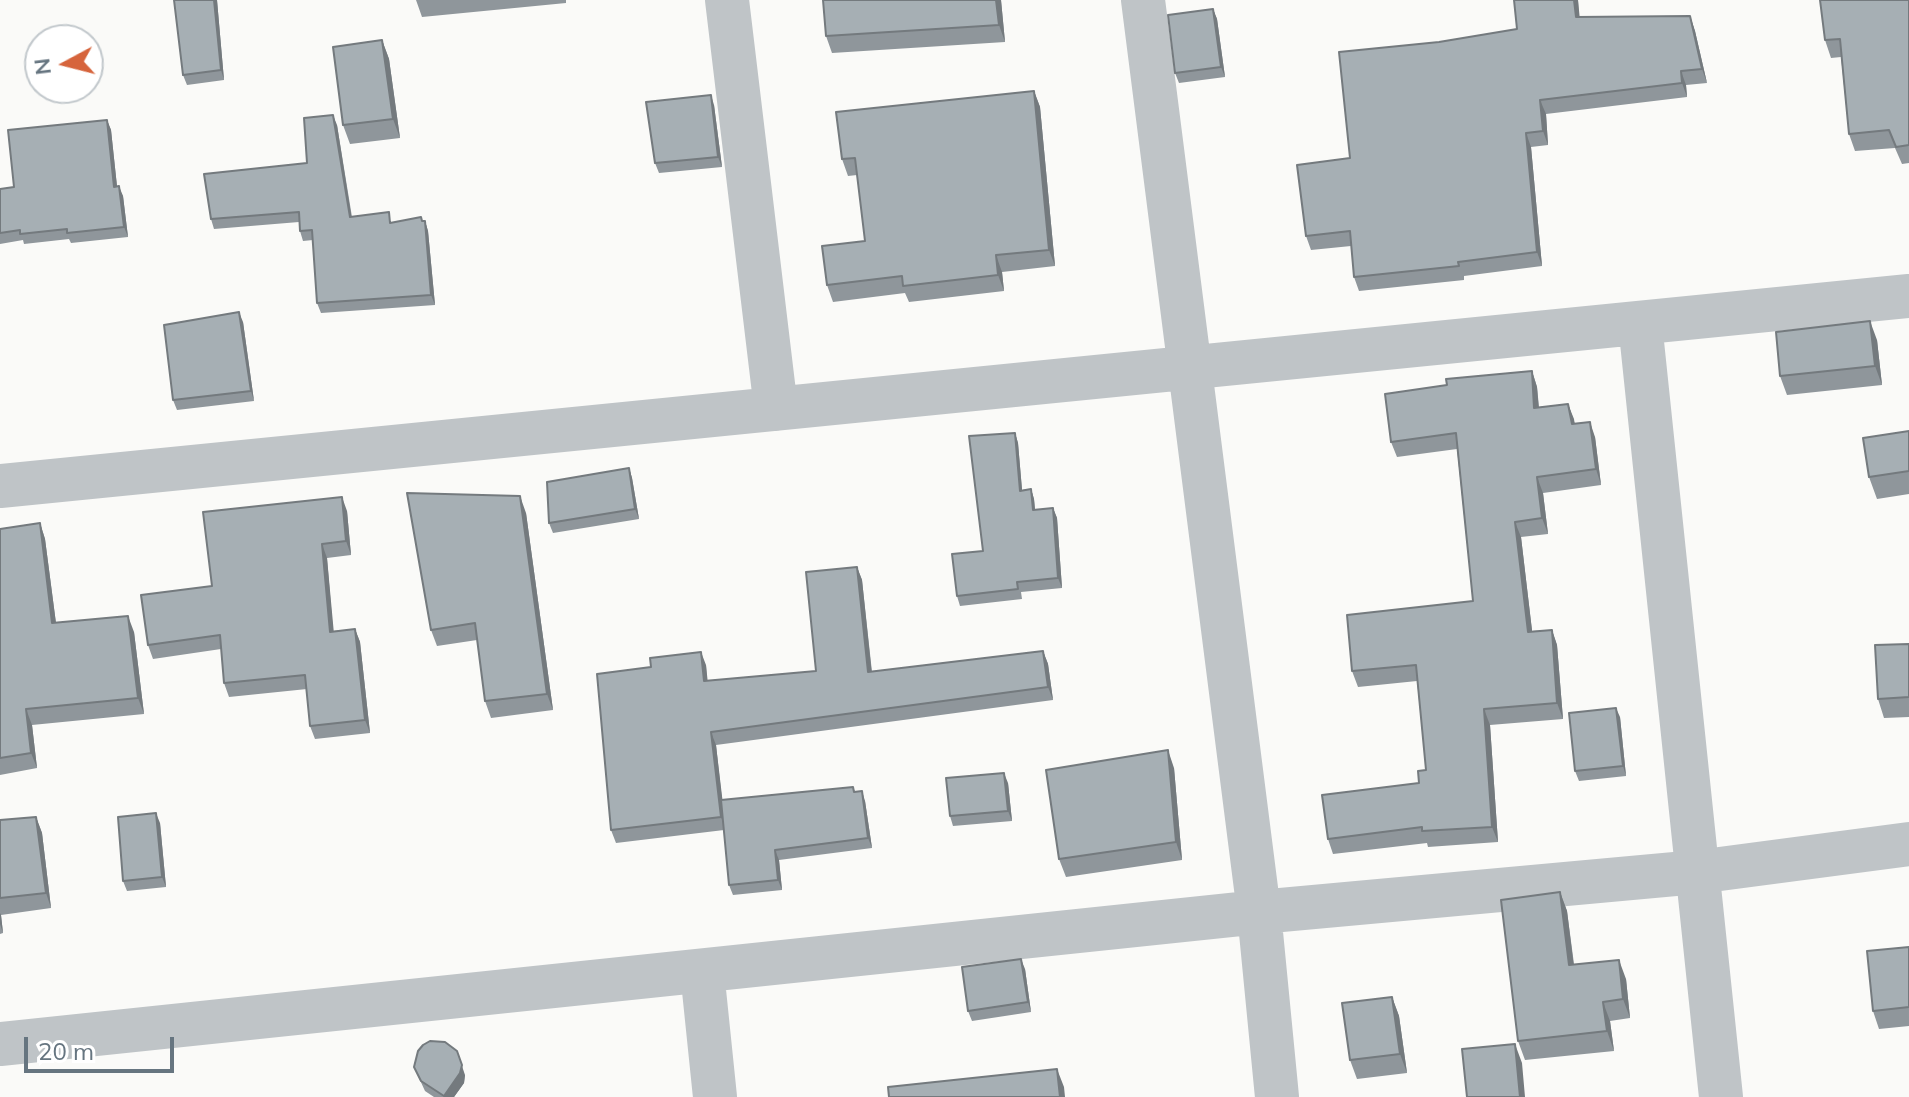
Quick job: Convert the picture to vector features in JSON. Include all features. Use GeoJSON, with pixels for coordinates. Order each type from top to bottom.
{"type":"FeatureCollection","features":[{"type":"Feature","properties":{"kind":"street"},"geometry":{"type":"LineString","coordinates":[[727,0],[776,409]]}},
{"type":"Feature","properties":{"kind":"street"},"geometry":{"type":"LineString","coordinates":[[1143,0],[1259,912],[1277,1097]]}},
{"type":"Feature","properties":{"kind":"street"},"geometry":{"type":"LineString","coordinates":[[0,486],[1909,296]]}},
{"type":"Feature","properties":{"kind":"street"},"geometry":{"type":"LineString","coordinates":[[1640,323],[1721,1097]]}},
{"type":"Feature","properties":{"kind":"street"},"geometry":{"type":"LineString","coordinates":[[0,1044],[1259,912],[1697,872],[1909,844]]}},
{"type":"Feature","properties":{"kind":"street"},"geometry":{"type":"LineString","coordinates":[[702,971],[715,1097]]}},
{"type":"Feature","properties":{"kind":"building"},"geometry":{"type":"Polygon","coordinates":[[[174,0],[214,0],[221,70],[183,75],[174,0]]]}},
{"type":"Feature","properties":{"kind":"building"},"geometry":{"type":"Polygon","coordinates":[[[823,0],[996,0],[999,25],[826,36],[823,0]]]}},
{"type":"Feature","properties":{"kind":"building"},"geometry":{"type":"Polygon","coordinates":[[[1514,0],[1574,0],[1576,17],[1690,16],[1702,69],[1681,71],[1682,83],[1540,100],[1543,131],[1526,133],[1537,252],[1458,262],[1459,266],[1354,277],[1350,231],[1306,236],[1297,165],[1350,158],[1339,52],[1439,42],[1517,29],[1514,0]]]}},
{"type":"Feature","properties":{"kind":"building"},"geometry":{"type":"Polygon","coordinates":[[[1820,0],[1909,0],[1909,145],[1896,147],[1889,130],[1849,134],[1840,39],[1825,40],[1820,0]]]}},
{"type":"Feature","properties":{"kind":"building"},"geometry":{"type":"Polygon","coordinates":[[[1213,9],[1221,67],[1175,73],[1168,15],[1213,9]]]}},
{"type":"Feature","properties":{"kind":"building"},"geometry":{"type":"Polygon","coordinates":[[[382,40],[393,119],[343,125],[333,47],[382,40]]]}},
{"type":"Feature","properties":{"kind":"building"},"geometry":{"type":"Polygon","coordinates":[[[1034,91],[1049,250],[996,255],[998,275],[903,286],[902,276],[827,285],[822,246],[865,241],[855,158],[842,159],[836,112],[1034,91]]]}},
{"type":"Feature","properties":{"kind":"building"},"geometry":{"type":"Polygon","coordinates":[[[711,95],[718,157],[655,163],[646,102],[711,95]]]}},
{"type":"Feature","properties":{"kind":"building"},"geometry":{"type":"Polygon","coordinates":[[[333,115],[350,217],[389,212],[390,223],[421,217],[425,221],[431,295],[317,303],[312,230],[300,231],[299,212],[211,219],[204,174],[307,163],[304,118],[333,115]]]}},
{"type":"Feature","properties":{"kind":"building"},"geometry":{"type":"Polygon","coordinates":[[[107,120],[114,187],[119,186],[124,227],[67,233],[67,229],[0,233],[0,189],[14,187],[8,130],[107,120]]]}},
{"type":"Feature","properties":{"kind":"building"},"geometry":{"type":"Polygon","coordinates":[[[239,312],[251,391],[173,400],[164,325],[239,312]]]}},
{"type":"Feature","properties":{"kind":"building"},"geometry":{"type":"Polygon","coordinates":[[[1870,321],[1875,366],[1780,376],[1776,332],[1870,321]]]}},
{"type":"Feature","properties":{"kind":"building"},"geometry":{"type":"Polygon","coordinates":[[[1532,371],[1534,408],[1568,404],[1572,424],[1590,422],[1596,469],[1537,477],[1542,518],[1515,522],[1528,632],[1552,630],[1557,703],[1484,709],[1492,827],[1422,831],[1422,827],[1328,839],[1322,795],[1419,783],[1418,771],[1426,770],[1416,665],[1352,671],[1347,615],[1473,601],[1456,433],[1391,442],[1385,394],[1447,385],[1446,379],[1532,371]]]}},
{"type":"Feature","properties":{"kind":"building"},"geometry":{"type":"Polygon","coordinates":[[[1909,431],[1909,471],[1869,477],[1863,438],[1909,431]]]}},
{"type":"Feature","properties":{"kind":"building"},"geometry":{"type":"Polygon","coordinates":[[[1015,433],[1020,491],[1031,489],[1033,510],[1053,508],[1058,578],[1017,582],[1018,589],[957,596],[952,554],[983,551],[969,436],[1015,433]]]}},
{"type":"Feature","properties":{"kind":"building"},"geometry":{"type":"Polygon","coordinates":[[[629,468],[635,509],[549,523],[547,482],[629,468]]]}},
{"type":"Feature","properties":{"kind":"building"},"geometry":{"type":"Polygon","coordinates":[[[407,493],[520,496],[547,694],[485,701],[475,623],[431,630],[407,493]]]}},
{"type":"Feature","properties":{"kind":"building"},"geometry":{"type":"Polygon","coordinates":[[[342,497],[346,541],[322,544],[330,632],[355,629],[365,720],[310,726],[305,675],[224,683],[220,635],[148,645],[141,595],[212,586],[203,512],[342,497]]]}},
{"type":"Feature","properties":{"kind":"building"},"geometry":{"type":"Polygon","coordinates":[[[40,523],[52,623],[128,616],[138,698],[26,709],[31,753],[0,758],[0,529],[40,523]]]}},
{"type":"Feature","properties":{"kind":"building"},"geometry":{"type":"Polygon","coordinates":[[[857,567],[868,672],[1043,651],[1048,687],[711,732],[721,817],[611,830],[597,674],[651,667],[650,658],[701,652],[704,681],[816,671],[806,572],[857,567]]]}},
{"type":"Feature","properties":{"kind":"building"},"geometry":{"type":"Polygon","coordinates":[[[1909,644],[1909,697],[1878,699],[1875,645],[1909,644]]]}},
{"type":"Feature","properties":{"kind":"building"},"geometry":{"type":"Polygon","coordinates":[[[1616,708],[1623,766],[1575,771],[1569,713],[1616,708]]]}},
{"type":"Feature","properties":{"kind":"building"},"geometry":{"type":"Polygon","coordinates":[[[1168,750],[1176,842],[1059,859],[1046,770],[1168,750]]]}},
{"type":"Feature","properties":{"kind":"building"},"geometry":{"type":"Polygon","coordinates":[[[1004,773],[1008,811],[950,816],[946,778],[1004,773]]]}},
{"type":"Feature","properties":{"kind":"building"},"geometry":{"type":"Polygon","coordinates":[[[853,787],[854,792],[862,791],[868,838],[775,850],[778,880],[729,885],[721,800],[853,787]]]}},
{"type":"Feature","properties":{"kind":"building"},"geometry":{"type":"Polygon","coordinates":[[[156,813],[162,877],[123,881],[118,817],[156,813]]]}},
{"type":"Feature","properties":{"kind":"building"},"geometry":{"type":"Polygon","coordinates":[[[36,817],[46,893],[0,898],[0,820],[36,817]]]}},
{"type":"Feature","properties":{"kind":"building"},"geometry":{"type":"Polygon","coordinates":[[[1560,892],[1569,965],[1619,960],[1623,999],[1603,1002],[1607,1031],[1518,1041],[1501,900],[1560,892]]]}},
{"type":"Feature","properties":{"kind":"building"},"geometry":{"type":"Polygon","coordinates":[[[1909,947],[1909,1007],[1873,1011],[1867,951],[1909,947]]]}},
{"type":"Feature","properties":{"kind":"building"},"geometry":{"type":"Polygon","coordinates":[[[1021,959],[1028,1002],[968,1011],[962,967],[1021,959]]]}},
{"type":"Feature","properties":{"kind":"building"},"geometry":{"type":"Polygon","coordinates":[[[1392,997],[1400,1054],[1350,1060],[1342,1003],[1392,997]]]}},
{"type":"Feature","properties":{"kind":"building"},"geometry":{"type":"Polygon","coordinates":[[[430,1041],[445,1042],[457,1051],[462,1065],[444,1096],[421,1081],[414,1067],[418,1051],[430,1041]]]}},
{"type":"Feature","properties":{"kind":"building"},"geometry":{"type":"Polygon","coordinates":[[[1515,1044],[1520,1097],[1467,1097],[1462,1049],[1515,1044]]]}},
{"type":"Feature","properties":{"kind":"building"},"geometry":{"type":"Polygon","coordinates":[[[1057,1069],[1060,1097],[889,1097],[888,1087],[1057,1069]]]}}]}
